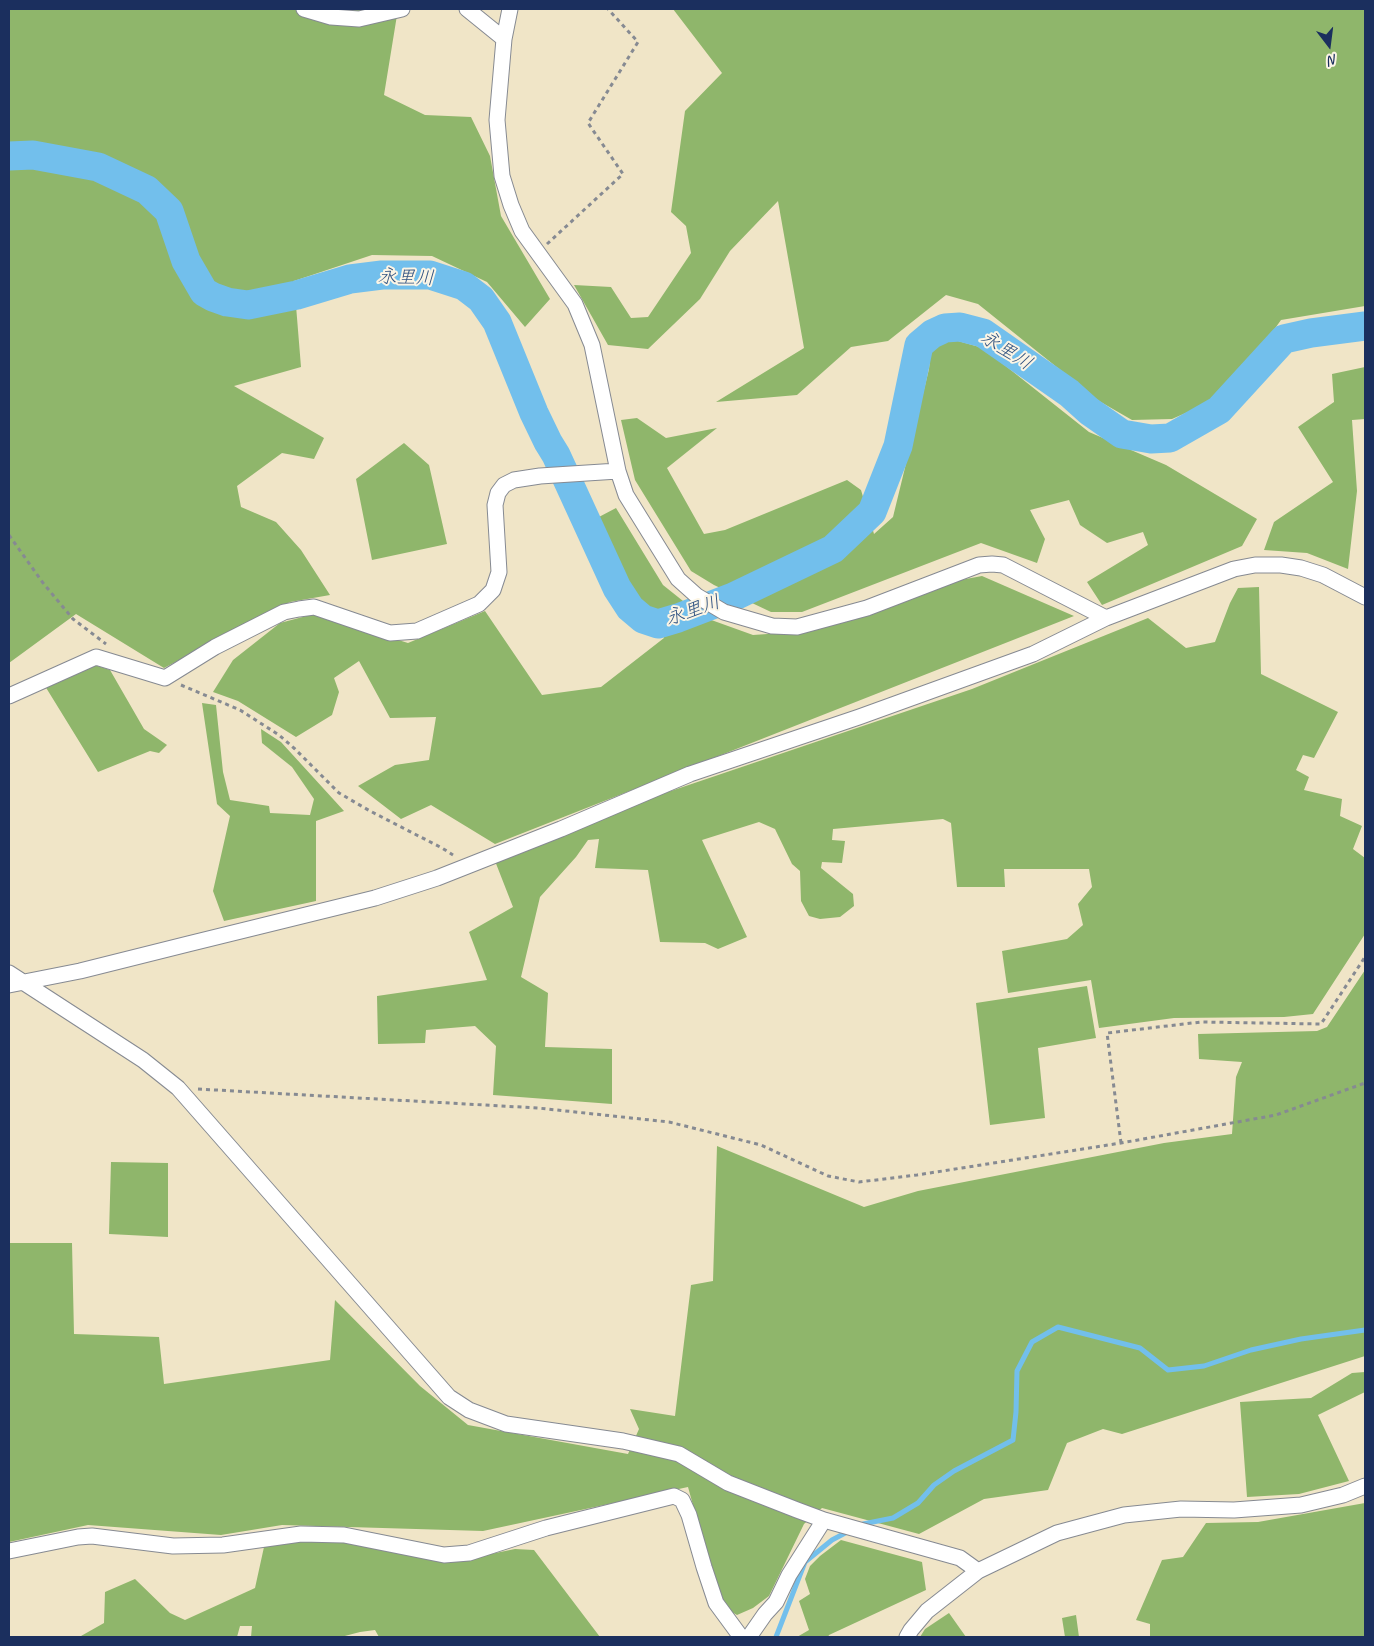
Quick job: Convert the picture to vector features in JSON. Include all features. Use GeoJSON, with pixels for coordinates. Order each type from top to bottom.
{"type":"FeatureCollection","features":[{"type":"Feature","properties":{"kind":"street"},"geometry":{"type":"LineString","coordinates":[[304,9],[331,17],[359,18],[402,9]]}},
{"type":"Feature","properties":{"kind":"street"},"geometry":{"type":"LineString","coordinates":[[467,9],[504,40]]}},
{"type":"Feature","properties":{"kind":"street"},"geometry":{"type":"LineString","coordinates":[[510,9],[504,40],[497,120],[502,176],[522,231],[575,304],[592,345],[618,471],[626,495],[678,579],[697,596],[724,612],[772,626],[797,627],[868,608],[979,565],[1003,565],[1106,618]]}},
{"type":"Feature","properties":{"kind":"street"},"geometry":{"type":"LineString","coordinates":[[9,696],[96,657],[165,678],[214,647],[284,612],[314,607],[390,633],[417,630],[480,604],[492,590],[499,572],[495,505],[498,493],[504,485],[514,480],[540,476],[618,471]]}},
{"type":"Feature","properties":{"kind":"street"},"geometry":{"type":"LineString","coordinates":[[9,985],[80,971],[375,898],[469,866],[690,774],[1033,654],[1106,618],[1234,568],[1255,565],[1281,565],[1301,568],[1323,575],[1365,597]]}},
{"type":"Feature","properties":{"kind":"street"},"geometry":{"type":"LineString","coordinates":[[9,972],[143,1060],[178,1088],[449,1397],[470,1410],[506,1424],[622,1441],[678,1454],[728,1483],[824,1520],[960,1558],[978,1571]]}},
{"type":"Feature","properties":{"kind":"street"},"geometry":{"type":"LineString","coordinates":[[907,1637],[927,1611],[978,1571],[1057,1532],[1124,1514],[1181,1509],[1234,1510],[1302,1504],[1342,1495],[1365,1486]]}},
{"type":"Feature","properties":{"kind":"street"},"geometry":{"type":"LineString","coordinates":[[9,1551],[78,1537],[92,1536],[173,1546],[193,1546],[223,1545],[301,1534],[344,1535],[444,1554],[469,1553],[546,1528],[674,1496],[682,1500],[689,1516],[716,1603],[742,1637]]}},
{"type":"Feature","properties":{"kind":"street"},"geometry":{"type":"LineString","coordinates":[[749,1637],[776,1602],[789,1575],[824,1520]]}},
{"type":"Feature","properties":{"kind":"path"},"geometry":{"type":"LineString","coordinates":[[538,252],[623,174],[588,123],[638,42],[608,9]]}},
{"type":"Feature","properties":{"kind":"path"},"geometry":{"type":"LineString","coordinates":[[9,535],[43,583],[73,619],[108,645]]}},
{"type":"Feature","properties":{"kind":"path"},"geometry":{"type":"LineString","coordinates":[[165,678],[240,710],[279,735],[296,749],[339,793],[370,812],[442,848],[469,866]]}},
{"type":"Feature","properties":{"kind":"path"},"geometry":{"type":"LineString","coordinates":[[1121,1142],[1107,1033],[1202,1022],[1320,1024],[1365,958]]}},
{"type":"Feature","properties":{"kind":"path"},"geometry":{"type":"LineString","coordinates":[[178,1088],[538,1108],[669,1122],[761,1145],[828,1176],[860,1182],[917,1175],[1276,1115],[1365,1083]]}},
{"type":"Feature","properties":{"kind":"green space"},"geometry":{"type":"Polygon","coordinates":[[[9,9],[398,9],[384,95],[425,115],[471,117],[490,156],[501,216],[550,299],[525,327],[487,282],[432,256],[372,255],[294,281],[301,367],[234,386],[324,438],[314,459],[282,453],[237,486],[241,507],[276,522],[301,550],[330,595],[290,602],[164,668],[76,614],[9,663],[9,9]]]}},
{"type":"Feature","properties":{"kind":"green space"},"geometry":{"type":"Polygon","coordinates":[[[673,9],[1365,9],[1365,306],[1281,320],[1241,376],[1206,404],[1172,419],[1132,420],[1099,401],[978,304],[946,295],[888,341],[851,347],[797,395],[716,402],[804,348],[778,201],[730,251],[700,299],[648,349],[608,345],[574,285],[611,287],[631,318],[648,317],[691,253],[686,226],[671,212],[685,111],[722,73],[673,9]]]}},
{"type":"Feature","properties":{"kind":"green space"},"geometry":{"type":"Polygon","coordinates":[[[951,339],[983,348],[1089,432],[1166,465],[1257,519],[1242,546],[1102,605],[1087,582],[1148,545],[1143,532],[1107,543],[1080,525],[1069,500],[1030,510],[1045,539],[1037,563],[981,543],[802,612],[771,612],[714,585],[691,571],[635,480],[621,420],[637,418],[666,438],[717,428],[667,468],[704,534],[725,530],[847,480],[861,490],[874,534],[893,517],[929,369],[931,347],[951,339]]]}},
{"type":"Feature","properties":{"kind":"green space"},"geometry":{"type":"Polygon","coordinates":[[[1365,367],[1365,419],[1352,420],[1357,491],[1348,569],[1307,553],[1264,550],[1274,522],[1333,482],[1298,427],[1334,402],[1332,374],[1365,367]]]}},
{"type":"Feature","properties":{"kind":"green space"},"geometry":{"type":"Polygon","coordinates":[[[404,443],[429,465],[447,544],[372,560],[356,479],[404,443]]]}},
{"type":"Feature","properties":{"kind":"green space"},"geometry":{"type":"Polygon","coordinates":[[[616,508],[663,585],[703,617],[753,635],[811,631],[955,581],[982,576],[1074,616],[495,844],[431,805],[401,819],[358,786],[395,765],[429,760],[436,717],[390,718],[359,661],[334,678],[339,692],[332,715],[296,737],[238,701],[213,692],[233,660],[280,623],[314,614],[408,643],[485,611],[542,695],[601,687],[664,638],[656,616],[642,607],[597,518],[616,508]]]}},
{"type":"Feature","properties":{"kind":"green space"},"geometry":{"type":"Polygon","coordinates":[[[1259,587],[1261,674],[1338,712],[1314,758],[1303,755],[1296,770],[1309,777],[1304,790],[1342,799],[1340,816],[1362,826],[1353,849],[1365,858],[1365,934],[1313,1014],[1284,1017],[1174,1018],[1099,1028],[1091,980],[1008,993],[1002,951],[1067,939],[1083,925],[1078,904],[1092,887],[1089,869],[1004,869],[1005,887],[957,887],[951,823],[943,819],[833,829],[832,840],[845,841],[842,863],[822,862],[821,868],[853,894],[854,906],[840,917],[820,919],[809,916],[801,901],[800,871],[792,864],[775,829],[759,822],[702,840],[747,937],[718,949],[705,943],[660,942],[648,870],[595,868],[599,839],[588,840],[576,857],[540,897],[521,977],[548,993],[545,1047],[612,1049],[612,1104],[493,1095],[496,1046],[475,1026],[426,1030],[425,1043],[378,1044],[377,996],[487,980],[469,932],[513,907],[495,861],[665,793],[972,689],[1148,618],[1186,648],[1215,642],[1238,588],[1259,587]]]}},
{"type":"Feature","properties":{"kind":"green space"},"geometry":{"type":"Polygon","coordinates":[[[95,665],[110,670],[144,729],[167,745],[159,753],[150,751],[98,772],[45,686],[95,665]]]}},
{"type":"Feature","properties":{"kind":"green space"},"geometry":{"type":"Polygon","coordinates":[[[202,703],[216,705],[223,772],[230,800],[269,806],[270,813],[310,815],[314,799],[292,767],[262,743],[261,729],[281,742],[344,811],[316,821],[316,901],[224,921],[213,891],[230,816],[217,804],[202,703]]]}},
{"type":"Feature","properties":{"kind":"green space"},"geometry":{"type":"Polygon","coordinates":[[[1365,970],[1365,1356],[1122,1434],[1103,1429],[1067,1443],[1048,1490],[984,1499],[919,1534],[822,1508],[804,1524],[769,1596],[753,1608],[737,1615],[721,1606],[688,1487],[483,1531],[282,1525],[221,1535],[88,1525],[9,1542],[9,1243],[72,1243],[74,1334],[159,1337],[164,1384],[330,1360],[335,1300],[420,1386],[468,1425],[628,1454],[639,1429],[630,1409],[675,1416],[691,1285],[713,1281],[717,1146],[864,1207],[918,1191],[1164,1143],[1232,1134],[1236,1077],[1242,1062],[1199,1059],[1198,1034],[1317,1031],[1327,1027],[1365,970]]]}},
{"type":"Feature","properties":{"kind":"green space"},"geometry":{"type":"Polygon","coordinates":[[[1087,986],[1096,1038],[1038,1048],[1045,1118],[990,1125],[976,1003],[1087,986]]]}},
{"type":"Feature","properties":{"kind":"green space"},"geometry":{"type":"Polygon","coordinates":[[[111,1162],[168,1163],[168,1237],[109,1234],[111,1162]]]}},
{"type":"Feature","properties":{"kind":"green space"},"geometry":{"type":"Polygon","coordinates":[[[1365,1372],[1365,1392],[1318,1415],[1349,1481],[1299,1494],[1247,1497],[1240,1402],[1311,1398],[1352,1373],[1365,1372]]]}},
{"type":"Feature","properties":{"kind":"green space"},"geometry":{"type":"Polygon","coordinates":[[[1365,1503],[1365,1637],[1150,1637],[1150,1624],[1136,1620],[1162,1560],[1183,1557],[1206,1523],[1258,1522],[1365,1503]]]}},
{"type":"Feature","properties":{"kind":"green space"},"geometry":{"type":"Polygon","coordinates":[[[322,1540],[362,1544],[447,1563],[515,1549],[534,1550],[600,1637],[379,1637],[375,1630],[341,1637],[251,1637],[252,1626],[240,1626],[237,1637],[81,1636],[104,1623],[105,1592],[135,1579],[170,1613],[185,1620],[255,1588],[264,1547],[296,1541],[322,1540]]]}},
{"type":"Feature","properties":{"kind":"green space"},"geometry":{"type":"Polygon","coordinates":[[[841,1540],[922,1562],[926,1590],[828,1637],[797,1637],[809,1630],[799,1601],[810,1594],[805,1579],[810,1566],[841,1540]]]}},
{"type":"Feature","properties":{"kind":"green space"},"geometry":{"type":"Polygon","coordinates":[[[949,1613],[966,1637],[920,1637],[925,1629],[949,1613]]]}},
{"type":"Feature","properties":{"kind":"green space"},"geometry":{"type":"Polygon","coordinates":[[[1076,1615],[1079,1637],[1065,1637],[1062,1618],[1076,1615]]]}},
{"type":"Feature","properties":{"kind":"waterway","name":"永里川"},"geometry":{"type":"LineString","coordinates":[[9,156],[33,155],[98,167],[147,190],[169,211],[186,261],[204,292],[227,302],[248,305],[297,295],[350,279],[382,275],[430,275],[464,286],[481,299],[497,322],[534,413],[556,455],[617,588],[630,608],[643,619],[658,624],[733,597],[833,549],[872,512],[898,446],[919,345],[932,334],[945,328],[960,327],[983,333],[1069,393],[1089,411],[1122,434],[1151,439],[1170,438],[1219,410],[1284,339],[1311,333],[1365,326]]}},
{"type":"Feature","properties":{"kind":"waterway"},"geometry":{"type":"LineString","coordinates":[[858,1526],[893,1518],[918,1503],[934,1485],[954,1471],[1013,1440],[1017,1371],[1032,1342],[1058,1327],[1140,1348],[1168,1370],[1204,1366],[1251,1350],[1301,1339],[1365,1330]]}},
{"type":"Feature","properties":{"kind":"waterway"},"geometry":{"type":"LineString","coordinates":[[776,1637],[805,1562],[832,1540],[849,1531]]}}]}
